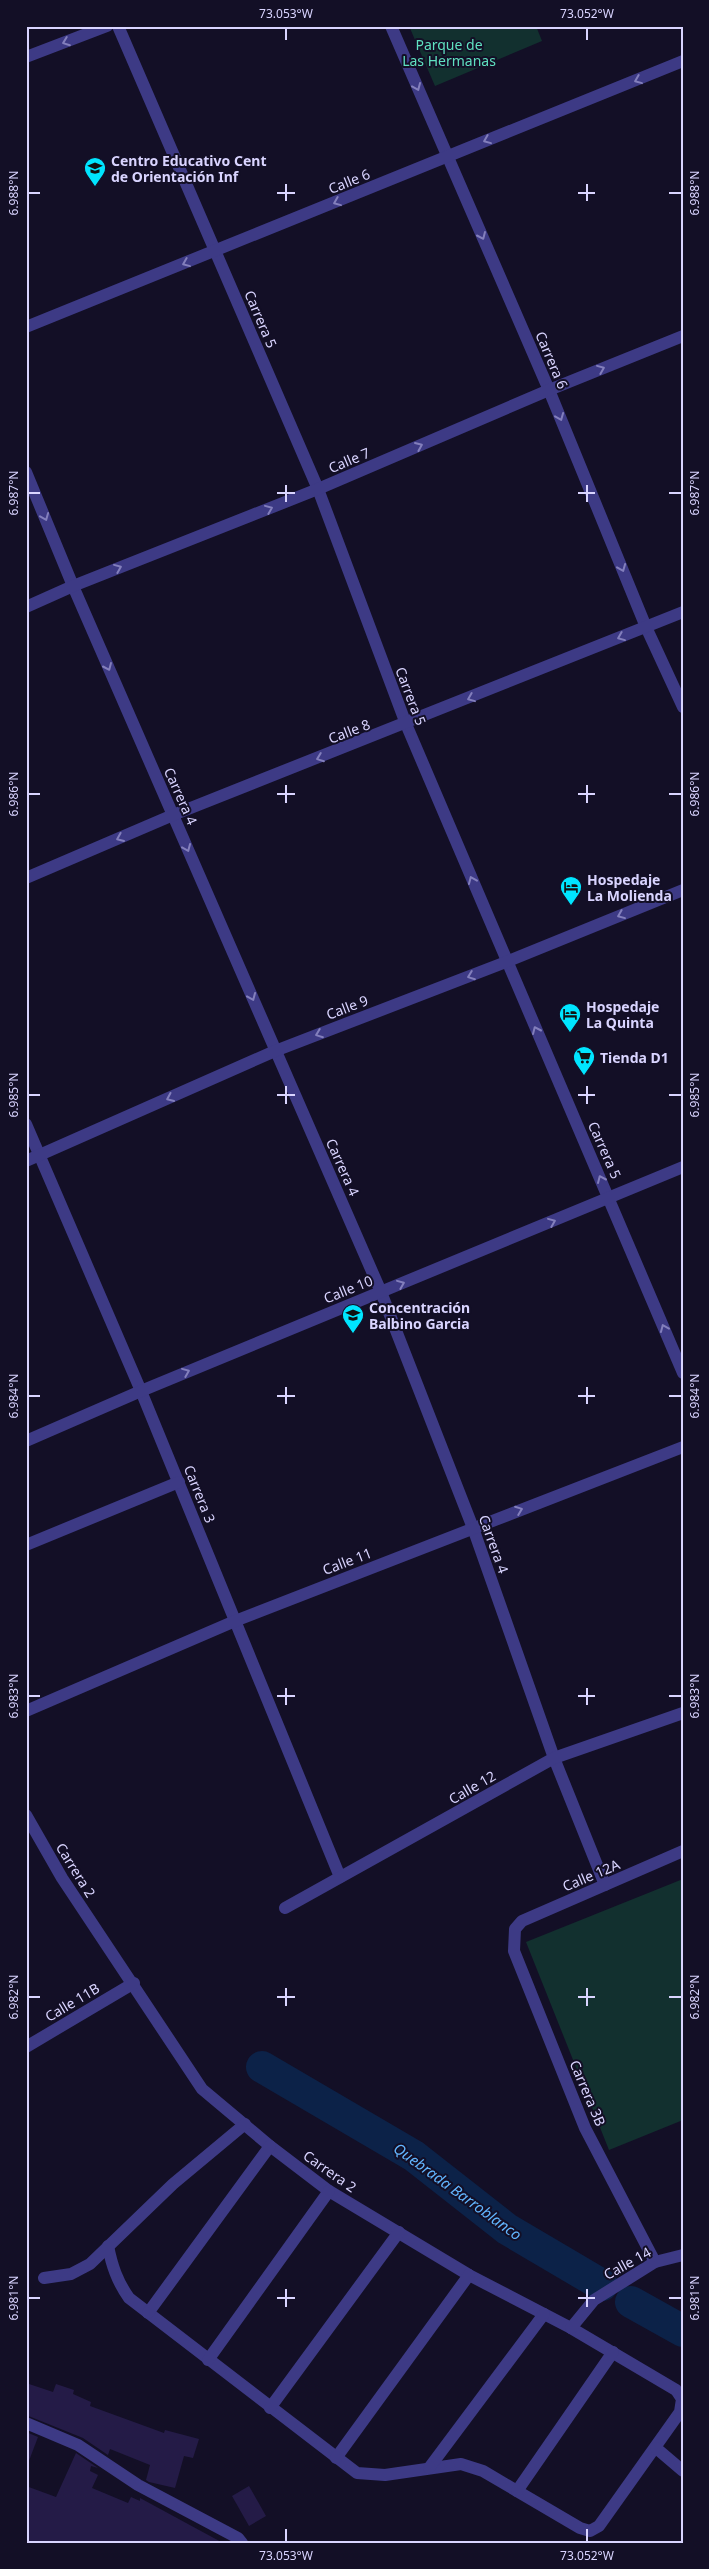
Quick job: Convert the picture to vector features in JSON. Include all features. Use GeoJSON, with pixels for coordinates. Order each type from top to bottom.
{"type":"FeatureCollection","features":[{"type":"Feature","properties":{"kind":"street"},"geometry":{"type":"LineString","coordinates":[[26,57],[107,26]]}},
{"type":"Feature","properties":{"kind":"street","name":"Carrera 5"},"geometry":{"type":"LineString","coordinates":[[118,26],[318,490],[406,724],[683,1374]]}},
{"type":"Feature","properties":{"kind":"street","name":"Carrera 6"},"geometry":{"type":"LineString","coordinates":[[391,26],[549,390],[646,627],[683,707]]}},
{"type":"Feature","properties":{"kind":"street","name":"Calle 6"},"geometry":{"type":"LineString","coordinates":[[26,327],[683,61]]}},
{"type":"Feature","properties":{"kind":"street","name":"Calle 7"},"geometry":{"type":"LineString","coordinates":[[26,608],[73,586],[318,490],[549,390],[683,336]]}},
{"type":"Feature","properties":{"kind":"street","name":"Carrera 4"},"geometry":{"type":"LineString","coordinates":[[26,472],[73,586],[381,1292],[473,1528],[554,1758],[606,1885]]}},
{"type":"Feature","properties":{"kind":"street","name":"Calle 8"},"geometry":{"type":"LineString","coordinates":[[26,878],[173,816],[683,612]]}},
{"type":"Feature","properties":{"kind":"street","name":"Calle 9"},"geometry":{"type":"LineString","coordinates":[[26,1161],[275,1051],[506,962],[683,890]]}},
{"type":"Feature","properties":{"kind":"street","name":"Carrera 3"},"geometry":{"type":"LineString","coordinates":[[26,1124],[179,1482],[340,1877]]}},
{"type":"Feature","properties":{"kind":"street","name":"Calle 10"},"geometry":{"type":"LineString","coordinates":[[26,1442],[141,1391],[683,1168]]}},
{"type":"Feature","properties":{"kind":"street","name":"Calle 11"},"geometry":{"type":"LineString","coordinates":[[26,1712],[235,1621],[683,1447]]}},
{"type":"Feature","properties":{"kind":"street"},"geometry":{"type":"LineString","coordinates":[[26,1545],[179,1482]]}},
{"type":"Feature","properties":{"kind":"street","name":"Calle 12"},"geometry":{"type":"LineString","coordinates":[[284,1908],[554,1758],[683,1713]]}},
{"type":"Feature","properties":{"kind":"street","name":"Carrera 2"},"geometry":{"type":"LineString","coordinates":[[26,1815],[62,1878],[134,1983],[153,2017],[202,2088],[270,2146],[329,2191],[469,2275],[572,2328],[613,2352],[676,2390],[682,2399],[680,2412],[600,2526],[590,2531],[580,2528],[517,2491]]}},
{"type":"Feature","properties":{"kind":"street","name":"Calle 12A"},"geometry":{"type":"LineString","coordinates":[[515,1929],[522,1921],[683,1851]]}},
{"type":"Feature","properties":{"kind":"street","name":"Carrera 3B"},"geometry":{"type":"LineString","coordinates":[[515,1929],[514,1951],[585,2128],[655,2262]]}},
{"type":"Feature","properties":{"kind":"street","name":"Calle 11B"},"geometry":{"type":"LineString","coordinates":[[26,2047],[134,1983]]}},
{"type":"Feature","properties":{"kind":"street"},"geometry":{"type":"LineString","coordinates":[[44,2278],[71,2274],[90,2264],[173,2184],[244,2124]]}},
{"type":"Feature","properties":{"kind":"street"},"geometry":{"type":"LineString","coordinates":[[148,2313],[270,2146]]}},
{"type":"Feature","properties":{"kind":"street"},"geometry":{"type":"LineString","coordinates":[[208,2360],[329,2191]]}},
{"type":"Feature","properties":{"kind":"street"},"geometry":{"type":"LineString","coordinates":[[270,2408],[399,2232]]}},
{"type":"Feature","properties":{"kind":"street"},"geometry":{"type":"LineString","coordinates":[[108,2246],[120,2285],[129,2298],[357,2473],[386,2475],[461,2464],[482,2471],[517,2491],[613,2352]]}},
{"type":"Feature","properties":{"kind":"street","name":"Calle 14"},"geometry":{"type":"LineString","coordinates":[[572,2328],[594,2300],[655,2262],[683,2255]]}},
{"type":"Feature","properties":{"kind":"street"},"geometry":{"type":"LineString","coordinates":[[336,2458],[469,2275]]}},
{"type":"Feature","properties":{"kind":"street"},"geometry":{"type":"LineString","coordinates":[[429,2468],[544,2314]]}},
{"type":"Feature","properties":{"kind":"street"},"geometry":{"type":"LineString","coordinates":[[26,2423],[78,2445],[138,2485],[190,2510],[238,2538],[242,2543]]}},
{"type":"Feature","properties":{"kind":"street"},"geometry":{"type":"LineString","coordinates":[[656,2448],[683,2472]]}},
{"type":"Feature","properties":{"kind":"green space","name":"Parque de Las Hermanas"},"geometry":{"type":"Polygon","coordinates":[[[409,26],[536,26],[542,41],[435,86],[409,26]]]}},
{"type":"Feature","properties":{"kind":"green space"},"geometry":{"type":"Polygon","coordinates":[[[683,1879],[683,2120],[609,2150],[526,1942],[683,1879]]]}},
{"type":"Feature","properties":{"kind":"building"},"geometry":{"type":"Polygon","coordinates":[[[26,2383],[53,2392],[56,2384],[74,2390],[73,2394],[91,2402],[90,2406],[164,2433],[165,2430],[199,2439],[193,2458],[184,2456],[175,2488],[149,2482],[146,2480],[150,2465],[110,2449],[108,2455],[83,2438],[26,2415],[26,2383]]]}},
{"type":"Feature","properties":{"kind":"building"},"geometry":{"type":"Polygon","coordinates":[[[26,2432],[38,2437],[27,2466],[26,2465],[26,2432]]]}},
{"type":"Feature","properties":{"kind":"building"},"geometry":{"type":"Polygon","coordinates":[[[76,2453],[98,2468],[91,2466],[90,2471],[98,2475],[92,2488],[128,2503],[131,2497],[140,2501],[140,2498],[223,2543],[26,2543],[26,2486],[56,2497],[76,2453]]]}},
{"type":"Feature","properties":{"kind":"building"},"geometry":{"type":"Polygon","coordinates":[[[249,2486],[266,2516],[249,2526],[232,2496],[249,2486]]]}},
{"type":"Feature","properties":{"kind":"waterway","name":"Quebrada Barroblanco"},"geometry":{"type":"LineString","coordinates":[[262,2067],[414,2156],[507,2229],[602,2285]]}},
{"type":"Feature","properties":{"kind":"waterway","name":"Quebrada Barroblanco"},"geometry":{"type":"LineString","coordinates":[[631,2302],[683,2331]]}},
{"type":"Feature","properties":{"kind":"place","name":"Centro Educativo Cent de Orientación Inf"},"geometry":{"type":"Point","coordinates":[95,187]}},
{"type":"Feature","properties":{"kind":"place","name":"Hospedaje La Molienda"},"geometry":{"type":"Point","coordinates":[571,906]}},
{"type":"Feature","properties":{"kind":"place","name":"Hospedaje La Quinta"},"geometry":{"type":"Point","coordinates":[570,1033]}},
{"type":"Feature","properties":{"kind":"place","name":"Tienda D1"},"geometry":{"type":"Point","coordinates":[584,1076]}},
{"type":"Feature","properties":{"kind":"place","name":"Concentración Balbino Garcia"},"geometry":{"type":"Point","coordinates":[353,1334]}}]}
